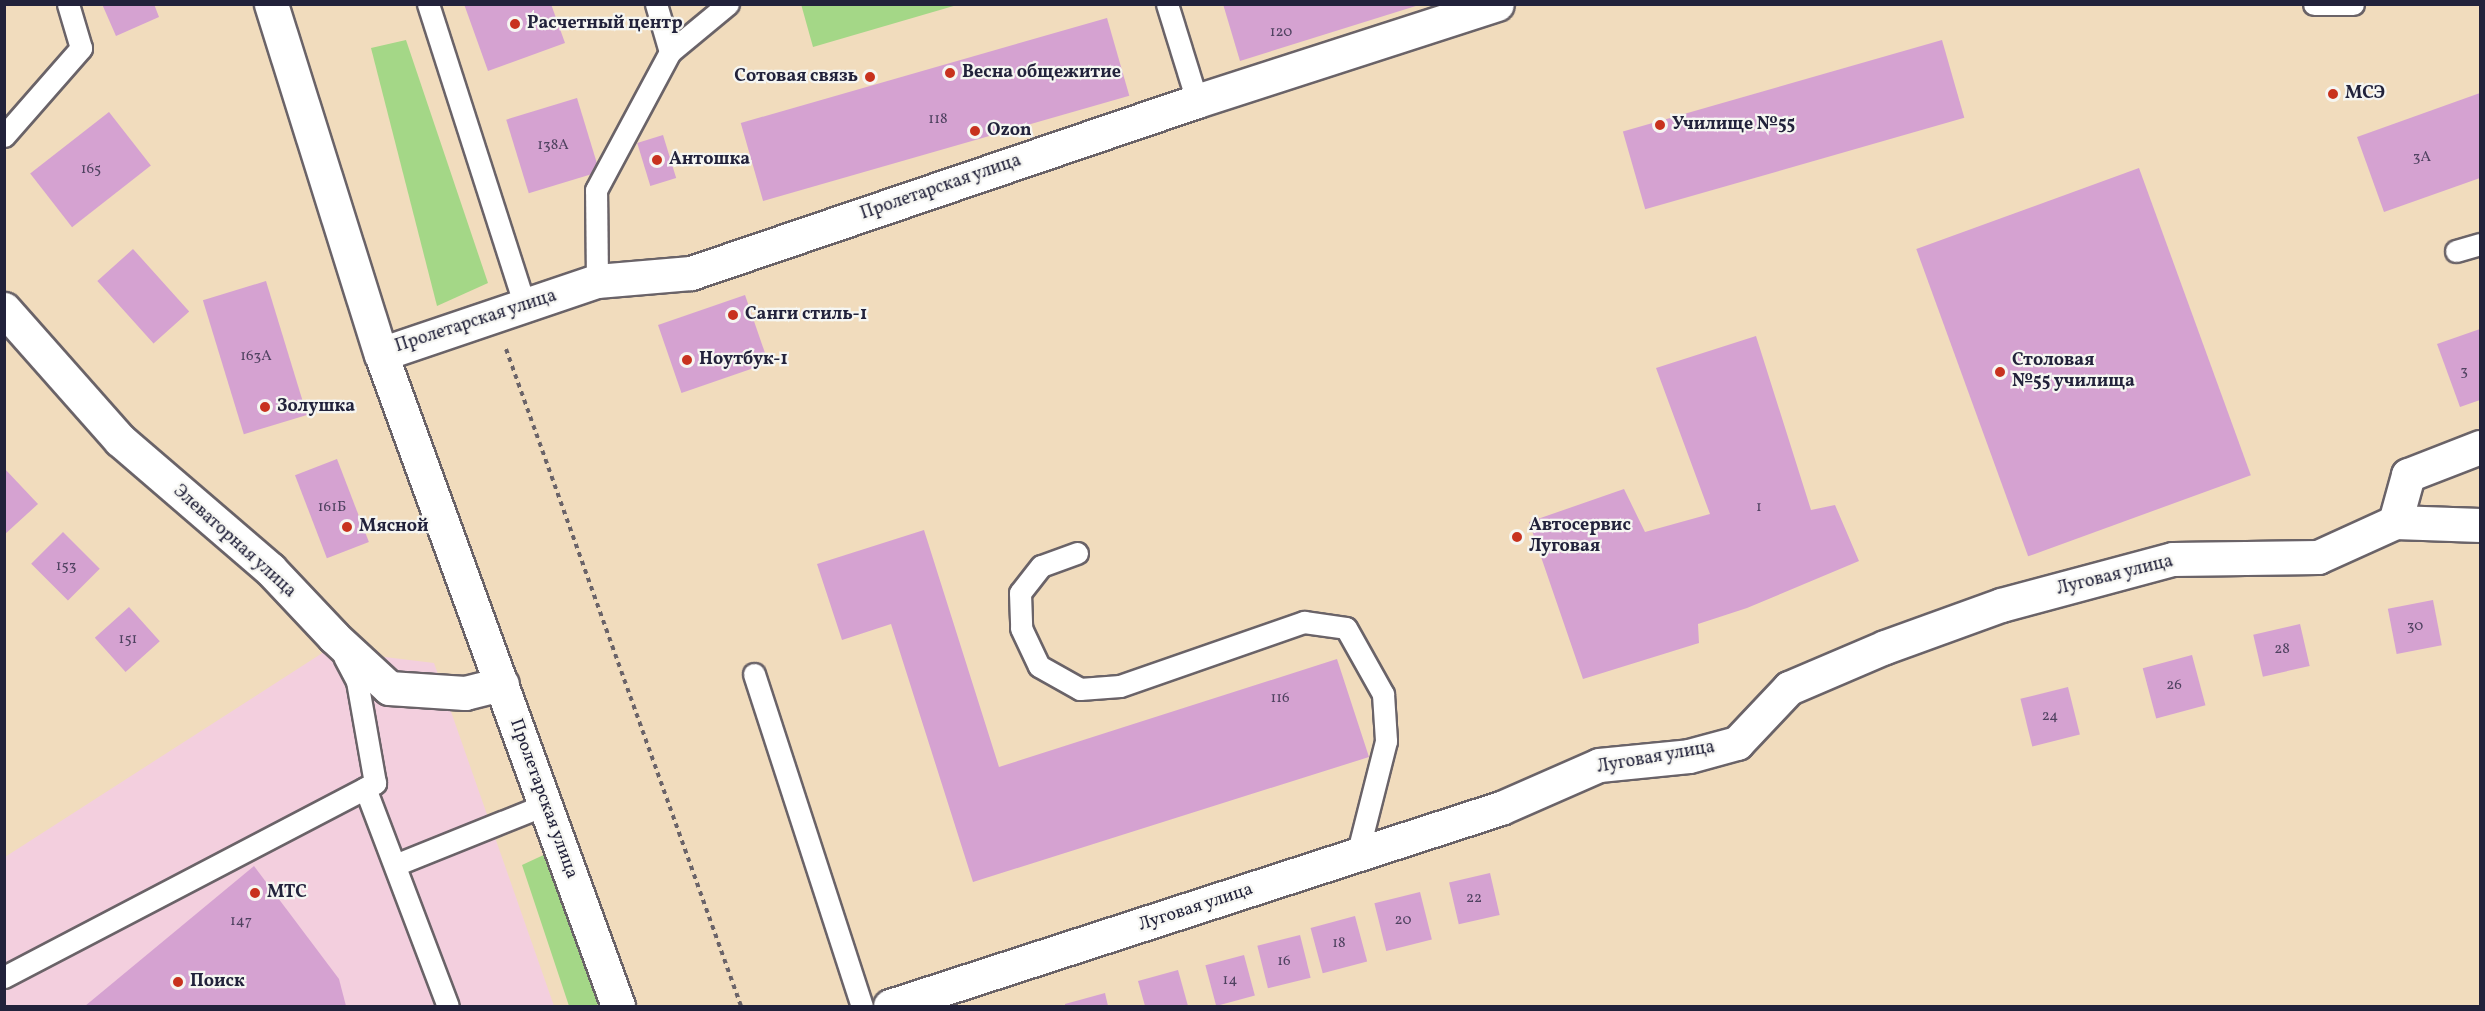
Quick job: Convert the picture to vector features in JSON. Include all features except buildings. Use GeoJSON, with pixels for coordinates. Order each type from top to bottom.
{"type":"FeatureCollection","features":[{"type":"Feature","properties":{"kind":"street","name":"Пролетарская улица"},"geometry":{"type":"LineString","coordinates":[[271,4],[381,354],[618,1006]]}},
{"type":"Feature","properties":{"kind":"street","name":"Пролетарская улица"},"geometry":{"type":"LineString","coordinates":[[381,354],[597,281],[691,273],[1197,101],[1497,4]]}},
{"type":"Feature","properties":{"kind":"street","name":"Элеваторная улица"},"geometry":{"type":"LineString","coordinates":[[4,309],[120,440],[270,569],[334,638],[389,688],[465,693],[502,684]]}},
{"type":"Feature","properties":{"kind":"street"},"geometry":{"type":"LineString","coordinates":[[2395,522],[2408,475],[2481,447]]}},
{"type":"Feature","properties":{"kind":"street","name":"Луговая улица"},"geometry":{"type":"LineString","coordinates":[[890,1006],[1501,808],[1599,765],[1689,756],[1737,743],[1789,688],[1885,647],[2001,605],[2173,559],[2318,557],[2395,522],[2481,525]]}},
{"type":"Feature","properties":{"kind":"lane"},"geometry":{"type":"LineString","coordinates":[[4,136],[81,48],[68,4]]}},
{"type":"Feature","properties":{"kind":"lane"},"geometry":{"type":"LineString","coordinates":[[428,4],[510,312]]}},
{"type":"Feature","properties":{"kind":"lane"},"geometry":{"type":"LineString","coordinates":[[656,4],[670,52]]}},
{"type":"Feature","properties":{"kind":"lane"},"geometry":{"type":"LineString","coordinates":[[597,281],[596,190],[670,52],[728,4]]}},
{"type":"Feature","properties":{"kind":"lane"},"geometry":{"type":"LineString","coordinates":[[1167,4],[1197,101]]}},
{"type":"Feature","properties":{"kind":"lane"},"geometry":{"type":"LineString","coordinates":[[2314,4],[2353,4]]}},
{"type":"Feature","properties":{"kind":"lane"},"geometry":{"type":"LineString","coordinates":[[2456,251],[2481,244]]}},
{"type":"Feature","properties":{"kind":"lane"},"geometry":{"type":"LineString","coordinates":[[1077,553],[1041,566],[1020,594],[1021,628],[1039,666],[1080,689],[1120,686],[1304,622],[1346,628],[1383,694],[1386,741],[1357,856]]}},
{"type":"Feature","properties":{"kind":"lane"},"geometry":{"type":"LineString","coordinates":[[4,976],[375,783],[357,681],[334,638]]}},
{"type":"Feature","properties":{"kind":"lane"},"geometry":{"type":"LineString","coordinates":[[754,674],[862,1006]]}},
{"type":"Feature","properties":{"kind":"lane"},"geometry":{"type":"LineString","coordinates":[[365,788],[448,1006]]}},
{"type":"Feature","properties":{"kind":"lane"},"geometry":{"type":"LineString","coordinates":[[395,865],[544,805]]}},
{"type":"Feature","properties":{"kind":"path"},"geometry":{"type":"LineString","coordinates":[[510,312],[741,1006]]}},
{"type":"Feature","properties":{"kind":"shaded area"},"geometry":{"type":"Polygon","coordinates":[[[327,650],[434,663],[554,1006],[5,1006],[5,857],[327,650]]]}},
{"type":"Feature","properties":{"kind":"green space"},"geometry":{"type":"Polygon","coordinates":[[[801,4],[957,4],[957,5],[813,47],[801,4]]]}},
{"type":"Feature","properties":{"kind":"green space"},"geometry":{"type":"Polygon","coordinates":[[[406,40],[488,283],[437,306],[371,48],[406,40]]]}},
{"type":"Feature","properties":{"kind":"green space"},"geometry":{"type":"Polygon","coordinates":[[[550,852],[598,1006],[569,1006],[522,865],[550,852]]]}},
{"type":"Feature","properties":{"kind":"place","name":"Расчетный центр"},"geometry":{"type":"Point","coordinates":[515,24]}},
{"type":"Feature","properties":{"kind":"place","name":"Весна общежитие"},"geometry":{"type":"Point","coordinates":[950,73]}},
{"type":"Feature","properties":{"kind":"place","name":"Сотовая связь"},"geometry":{"type":"Point","coordinates":[870,77]}},
{"type":"Feature","properties":{"kind":"place","name":"МСЭ"},"geometry":{"type":"Point","coordinates":[2333,94]}},
{"type":"Feature","properties":{"kind":"place","name":"Училище №55"},"geometry":{"type":"Point","coordinates":[1660,125]}},
{"type":"Feature","properties":{"kind":"place","name":"Ozon"},"geometry":{"type":"Point","coordinates":[975,131]}},
{"type":"Feature","properties":{"kind":"place","name":"Антошка"},"geometry":{"type":"Point","coordinates":[657,160]}},
{"type":"Feature","properties":{"kind":"place","name":"Санги стиль-1"},"geometry":{"type":"Point","coordinates":[733,315]}},
{"type":"Feature","properties":{"kind":"place","name":"Ноутбук-1"},"geometry":{"type":"Point","coordinates":[687,360]}},
{"type":"Feature","properties":{"kind":"place","name":"Столовая №55 училища"},"geometry":{"type":"Point","coordinates":[2000,372]}},
{"type":"Feature","properties":{"kind":"place","name":"Золушка"},"geometry":{"type":"Point","coordinates":[265,407]}},
{"type":"Feature","properties":{"kind":"place","name":"Мясной"},"geometry":{"type":"Point","coordinates":[347,527]}},
{"type":"Feature","properties":{"kind":"place","name":"Автосервис Луговая"},"geometry":{"type":"Point","coordinates":[1517,537]}},
{"type":"Feature","properties":{"kind":"place","name":"МТС"},"geometry":{"type":"Point","coordinates":[255,893]}},
{"type":"Feature","properties":{"kind":"place","name":"Поиск"},"geometry":{"type":"Point","coordinates":[178,982]}}]}
